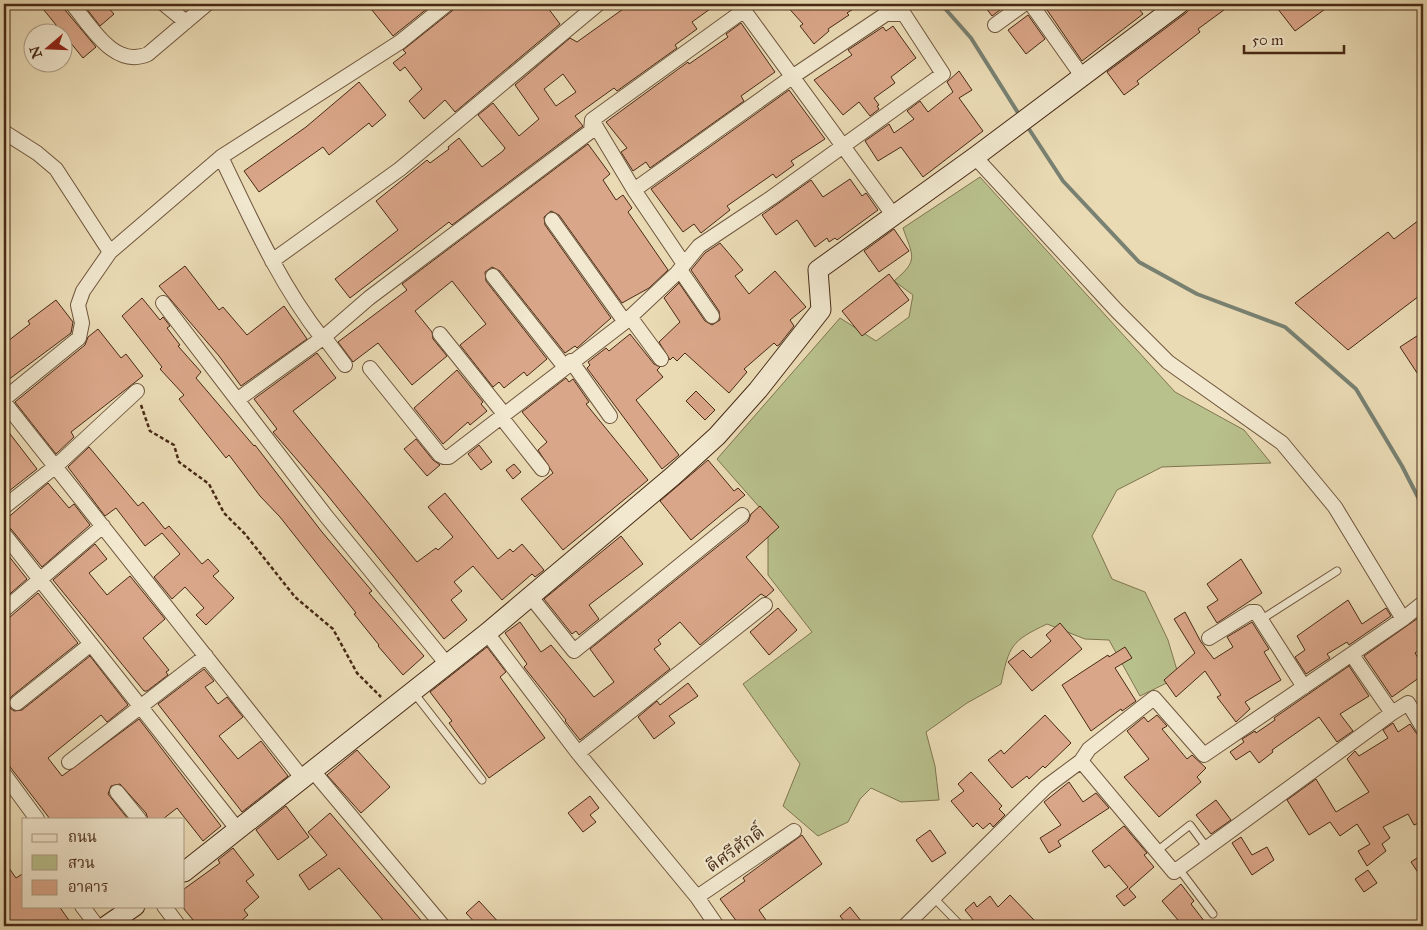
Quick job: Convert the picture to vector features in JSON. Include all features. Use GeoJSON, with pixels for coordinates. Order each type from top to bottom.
{"type":"FeatureCollection","features":[{"type":"Feature","properties":{"kind":"street"},"geometry":{"type":"LineString","coordinates":[[72,4],[103,41],[126,58],[138,59],[148,54],[207,4]]}},
{"type":"Feature","properties":{"kind":"street"},"geometry":{"type":"LineString","coordinates":[[164,4],[186,22]]}},
{"type":"Feature","properties":{"kind":"street"},"geometry":{"type":"LineString","coordinates":[[443,926],[308,775],[206,656],[4,401],[79,338],[82,323],[78,305],[83,291],[110,252],[221,157],[400,42],[447,4]]}},
{"type":"Feature","properties":{"kind":"street"},"geometry":{"type":"LineString","coordinates":[[272,261],[400,169],[598,4]]}},
{"type":"Feature","properties":{"kind":"street"},"geometry":{"type":"LineString","coordinates":[[995,25],[1024,4]]}},
{"type":"Feature","properties":{"kind":"street"},"geometry":{"type":"LineString","coordinates":[[1032,4],[1082,76]]}},
{"type":"Feature","properties":{"kind":"street"},"geometry":{"type":"LineString","coordinates":[[185,871],[487,633],[674,476],[716,436],[758,390],[821,310],[818,270],[975,157],[1179,4]]}},
{"type":"Feature","properties":{"kind":"street"},"geometry":{"type":"LineString","coordinates":[[237,400],[323,338],[370,298],[591,131],[592,120],[741,6],[894,216]]}},
{"type":"Feature","properties":{"kind":"street"},"geometry":{"type":"LineString","coordinates":[[370,368],[442,457],[450,456],[627,319],[682,267],[699,246],[943,74],[904,14],[886,14],[792,77],[634,190]]}},
{"type":"Feature","properties":{"kind":"street"},"geometry":{"type":"LineString","coordinates":[[592,120],[712,316]]}},
{"type":"Feature","properties":{"kind":"street"},"geometry":{"type":"LineString","coordinates":[[4,132],[37,153],[56,169],[110,252]]}},
{"type":"Feature","properties":{"kind":"street"},"geometry":{"type":"LineString","coordinates":[[221,157],[272,261],[296,302],[345,365]]}},
{"type":"Feature","properties":{"kind":"street"},"geometry":{"type":"LineString","coordinates":[[975,157],[1117,311],[1168,362],[1282,444],[1335,507],[1403,619]]}},
{"type":"Feature","properties":{"kind":"street"},"geometry":{"type":"LineString","coordinates":[[552,220],[627,319],[661,359]]}},
{"type":"Feature","properties":{"kind":"street"},"geometry":{"type":"LineString","coordinates":[[493,276],[610,416]]}},
{"type":"Feature","properties":{"kind":"street"},"geometry":{"type":"LineString","coordinates":[[163,303],[326,516],[446,664]]}},
{"type":"Feature","properties":{"kind":"street"},"geometry":{"type":"LineString","coordinates":[[440,334],[542,469]]}},
{"type":"Feature","properties":{"kind":"street"},"geometry":{"type":"LineString","coordinates":[[4,507],[56,466],[137,391]]}},
{"type":"Feature","properties":{"kind":"street"},"geometry":{"type":"LineString","coordinates":[[531,597],[574,651],[742,515]]}},
{"type":"Feature","properties":{"kind":"street"},"geometry":{"type":"LineString","coordinates":[[4,610],[102,526]]}},
{"type":"Feature","properties":{"kind":"street"},"geometry":{"type":"LineString","coordinates":[[4,534],[238,830]]}},
{"type":"Feature","properties":{"kind":"street"},"geometry":{"type":"LineString","coordinates":[[905,926],[1046,787],[1081,761],[1089,749],[1154,698],[1204,755],[1352,655],[1423,603]]}},
{"type":"Feature","properties":{"kind":"street"},"geometry":{"type":"LineString","coordinates":[[578,754],[765,606]]}},
{"type":"Feature","properties":{"kind":"street"},"geometry":{"type":"LineString","coordinates":[[1209,638],[1251,612],[1256,612],[1304,687]]}},
{"type":"Feature","properties":{"kind":"street"},"geometry":{"type":"LineString","coordinates":[[487,633],[578,754],[698,897],[717,926]]}},
{"type":"Feature","properties":{"kind":"street"},"geometry":{"type":"LineString","coordinates":[[17,703],[92,644]]}},
{"type":"Feature","properties":{"kind":"street"},"geometry":{"type":"LineString","coordinates":[[1352,655],[1392,713]]}},
{"type":"Feature","properties":{"kind":"street"},"geometry":{"type":"LineString","coordinates":[[69,762],[206,656]]}},
{"type":"Feature","properties":{"kind":"street"},"geometry":{"type":"LineString","coordinates":[[1081,761],[1174,872],[1392,713],[1408,704],[1423,728]]}},
{"type":"Feature","properties":{"kind":"street"},"geometry":{"type":"LineString","coordinates":[[4,774],[37,818]]}},
{"type":"Feature","properties":{"kind":"street"},"geometry":{"type":"LineString","coordinates":[[117,792],[138,818]]}},
{"type":"Feature","properties":{"kind":"street","name":"ดีศรีศักดิ์"},"geometry":{"type":"LineString","coordinates":[[698,897],[794,831]]}},
{"type":"Feature","properties":{"kind":"street"},"geometry":{"type":"LineString","coordinates":[[84,908],[97,926]]}},
{"type":"Feature","properties":{"kind":"street"},"geometry":{"type":"LineString","coordinates":[[106,926],[132,908]]}},
{"type":"Feature","properties":{"kind":"street"},"geometry":{"type":"LineString","coordinates":[[166,908],[179,926]]}},
{"type":"Feature","properties":{"kind":"lane"},"geometry":{"type":"LineString","coordinates":[[1262,619],[1337,571]]}},
{"type":"Feature","properties":{"kind":"lane"},"geometry":{"type":"LineString","coordinates":[[412,691],[482,780]]}},
{"type":"Feature","properties":{"kind":"lane"},"geometry":{"type":"LineString","coordinates":[[1157,851],[1190,825],[1207,848]]}},
{"type":"Feature","properties":{"kind":"lane"},"geometry":{"type":"LineString","coordinates":[[1179,869],[1213,914]]}},
{"type":"Feature","properties":{"kind":"lane"},"geometry":{"type":"LineString","coordinates":[[934,898],[961,926]]}},
{"type":"Feature","properties":{"kind":"path"},"geometry":{"type":"LineString","coordinates":[[137,391],[150,431],[174,445],[179,462],[209,484],[224,513],[245,534],[296,597],[333,629],[357,673],[391,708]]}},
{"type":"Feature","properties":{"kind":"green space"},"geometry":{"type":"Polygon","coordinates":[[[980,177],[1175,392],[1244,430],[1271,463],[1162,467],[1117,490],[1092,536],[1112,579],[1145,592],[1168,640],[1179,677],[1140,696],[1109,640],[1085,639],[1047,624],[1026,635],[1014,646],[1006,661],[1001,684],[967,703],[926,732],[935,766],[939,800],[901,802],[871,788],[860,799],[848,822],[818,836],[783,806],[800,764],[743,684],[812,632],[768,575],[768,517],[717,459],[840,318],[876,341],[909,317],[913,295],[894,281],[907,268],[912,258],[903,228],[980,177]]]}},
{"type":"Feature","properties":{"kind":"building"},"geometry":{"type":"Polygon","coordinates":[[[39,4],[63,4],[65,10],[96,47],[83,58],[72,44],[72,22],[54,22],[39,4]]]}},
{"type":"Feature","properties":{"kind":"building"},"geometry":{"type":"Polygon","coordinates":[[[83,4],[105,4],[114,14],[100,26],[83,4]]]}},
{"type":"Feature","properties":{"kind":"building"},"geometry":{"type":"Polygon","coordinates":[[[367,4],[433,4],[393,36],[367,4]]]}},
{"type":"Feature","properties":{"kind":"building"},"geometry":{"type":"Polygon","coordinates":[[[456,4],[545,4],[560,24],[455,112],[445,100],[424,119],[409,101],[422,89],[405,67],[400,71],[393,63],[406,53],[403,50],[452,11],[456,4]]]}},
{"type":"Feature","properties":{"kind":"building"},"geometry":{"type":"Polygon","coordinates":[[[630,4],[717,4],[692,22],[697,29],[675,45],[677,48],[617,91],[614,88],[575,116],[583,126],[452,225],[449,222],[350,298],[335,279],[398,230],[376,201],[427,160],[430,163],[449,149],[448,147],[459,138],[482,167],[503,151],[505,148],[478,115],[493,103],[519,136],[539,119],[515,85],[570,38],[577,42],[630,4]],[[563,74],[544,89],[556,106],[576,92],[563,74]]]}},
{"type":"Feature","properties":{"kind":"building"},"geometry":{"type":"Polygon","coordinates":[[[785,4],[861,4],[847,13],[849,15],[828,29],[829,31],[814,44],[800,26],[803,24],[785,4]]]}},
{"type":"Feature","properties":{"kind":"building"},"geometry":{"type":"Polygon","coordinates":[[[983,4],[1008,4],[992,16],[983,4]]]}},
{"type":"Feature","properties":{"kind":"building"},"geometry":{"type":"Polygon","coordinates":[[[1043,4],[1135,4],[1143,14],[1082,61],[1043,4]]]}},
{"type":"Feature","properties":{"kind":"building"},"geometry":{"type":"Polygon","coordinates":[[[1194,4],[1232,4],[1198,29],[1200,32],[1137,81],[1139,84],[1124,95],[1107,72],[1186,13],[1194,4]]]}},
{"type":"Feature","properties":{"kind":"building"},"geometry":{"type":"Polygon","coordinates":[[[1274,4],[1332,4],[1295,31],[1274,4]]]}},
{"type":"Feature","properties":{"kind":"building"},"geometry":{"type":"Polygon","coordinates":[[[1028,15],[1045,39],[1026,54],[1008,30],[1028,15]]]}},
{"type":"Feature","properties":{"kind":"building"},"geometry":{"type":"Polygon","coordinates":[[[741,23],[775,72],[741,96],[744,101],[650,168],[646,162],[633,171],[621,152],[627,148],[606,122],[688,62],[689,64],[728,37],[726,34],[741,23]]]}},
{"type":"Feature","properties":{"kind":"building"},"geometry":{"type":"Polygon","coordinates":[[[893,26],[916,58],[891,77],[895,83],[874,98],[879,105],[877,106],[879,109],[870,116],[859,102],[843,115],[814,80],[852,55],[848,50],[883,27],[886,31],[893,26]]]}},
{"type":"Feature","properties":{"kind":"building"},"geometry":{"type":"Polygon","coordinates":[[[959,71],[972,90],[959,98],[983,131],[923,177],[901,147],[878,161],[865,141],[889,124],[894,133],[914,119],[907,111],[920,101],[928,112],[953,92],[947,82],[959,71]]]}},
{"type":"Feature","properties":{"kind":"building"},"geometry":{"type":"Polygon","coordinates":[[[359,82],[386,115],[372,127],[369,123],[329,155],[323,147],[259,192],[244,171],[306,127],[359,82]]]}},
{"type":"Feature","properties":{"kind":"building"},"geometry":{"type":"Polygon","coordinates":[[[789,90],[825,139],[791,161],[794,165],[776,178],[773,174],[727,206],[730,210],[701,233],[694,224],[683,232],[651,189],[789,90]]]}},
{"type":"Feature","properties":{"kind":"building"},"geometry":{"type":"Polygon","coordinates":[[[588,144],[610,174],[603,180],[616,200],[623,195],[632,208],[628,212],[668,270],[649,288],[622,303],[559,215],[551,211],[544,217],[545,225],[611,318],[577,348],[575,346],[565,353],[500,271],[492,267],[485,272],[486,281],[547,359],[527,376],[524,372],[504,388],[499,382],[493,387],[460,345],[486,324],[452,281],[415,311],[432,332],[433,339],[447,356],[412,385],[378,343],[353,362],[338,342],[407,290],[402,284],[588,144]]]}},
{"type":"Feature","properties":{"kind":"building"},"geometry":{"type":"Polygon","coordinates":[[[850,179],[862,196],[866,193],[878,210],[837,240],[835,238],[829,242],[827,238],[815,247],[797,220],[776,235],[762,215],[811,180],[823,197],[850,179]]]}},
{"type":"Feature","properties":{"kind":"building"},"geometry":{"type":"Polygon","coordinates":[[[1423,217],[1423,293],[1348,350],[1295,303],[1388,232],[1394,239],[1423,217]]]}},
{"type":"Feature","properties":{"kind":"building"},"geometry":{"type":"Polygon","coordinates":[[[894,229],[909,251],[879,272],[864,251],[894,229]]]}},
{"type":"Feature","properties":{"kind":"building"},"geometry":{"type":"Polygon","coordinates":[[[720,243],[743,270],[735,276],[749,294],[775,271],[806,307],[790,320],[794,326],[779,345],[777,346],[774,343],[744,369],[747,372],[729,393],[685,353],[677,361],[673,357],[670,360],[659,342],[680,322],[664,298],[679,283],[705,321],[712,325],[720,320],[719,311],[691,270],[705,253],[720,243]]]}},
{"type":"Feature","properties":{"kind":"building"},"geometry":{"type":"Polygon","coordinates":[[[185,266],[219,310],[223,307],[247,335],[284,306],[307,339],[241,386],[219,356],[159,286],[185,266]]]}},
{"type":"Feature","properties":{"kind":"building"},"geometry":{"type":"Polygon","coordinates":[[[889,274],[909,300],[862,336],[842,311],[889,274]]]}},
{"type":"Feature","properties":{"kind":"building"},"geometry":{"type":"Polygon","coordinates":[[[142,298],[160,320],[163,317],[170,326],[167,328],[180,345],[178,346],[201,372],[196,378],[255,445],[322,532],[372,591],[369,593],[424,656],[403,675],[378,646],[354,614],[356,613],[280,517],[260,496],[229,455],[226,458],[179,399],[184,395],[160,369],[162,367],[122,316],[142,298]]]}},
{"type":"Feature","properties":{"kind":"building"},"geometry":{"type":"Polygon","coordinates":[[[56,300],[73,322],[71,333],[4,383],[4,344],[30,324],[28,321],[56,300]]]}},
{"type":"Feature","properties":{"kind":"building"},"geometry":{"type":"Polygon","coordinates":[[[98,329],[121,358],[126,354],[143,376],[71,432],[74,437],[56,454],[15,402],[85,345],[88,337],[98,329]]]}},
{"type":"Feature","properties":{"kind":"building"},"geometry":{"type":"Polygon","coordinates":[[[1423,332],[1423,382],[1400,347],[1423,332]]]}},
{"type":"Feature","properties":{"kind":"building"},"geometry":{"type":"Polygon","coordinates":[[[630,334],[654,364],[660,367],[657,370],[663,377],[636,400],[679,455],[662,469],[587,368],[590,365],[588,362],[606,348],[609,351],[630,334]]]}},
{"type":"Feature","properties":{"kind":"building"},"geometry":{"type":"Polygon","coordinates":[[[317,353],[336,378],[293,411],[417,562],[436,548],[438,550],[453,537],[428,507],[445,493],[498,559],[510,549],[513,552],[522,544],[544,570],[535,577],[532,574],[502,600],[473,566],[454,582],[462,591],[451,600],[467,620],[444,639],[324,491],[273,432],[277,429],[254,399],[317,353]]]}},
{"type":"Feature","properties":{"kind":"building"},"geometry":{"type":"Polygon","coordinates":[[[457,370],[483,402],[481,404],[487,411],[470,425],[468,422],[443,444],[414,408],[457,370]]]}},
{"type":"Feature","properties":{"kind":"building"},"geometry":{"type":"Polygon","coordinates":[[[566,378],[569,382],[573,379],[589,402],[586,404],[648,480],[563,550],[521,499],[553,473],[538,450],[547,442],[522,412],[566,378]]]}},
{"type":"Feature","properties":{"kind":"building"},"geometry":{"type":"Polygon","coordinates":[[[696,391],[715,410],[705,420],[686,401],[696,391]]]}},
{"type":"Feature","properties":{"kind":"building"},"geometry":{"type":"Polygon","coordinates":[[[4,426],[37,469],[4,495],[4,426]]]}},
{"type":"Feature","properties":{"kind":"building"},"geometry":{"type":"Polygon","coordinates":[[[416,439],[433,460],[440,465],[427,476],[404,449],[416,439]]]}},
{"type":"Feature","properties":{"kind":"building"},"geometry":{"type":"Polygon","coordinates":[[[479,445],[492,462],[481,470],[468,454],[479,445]]]}},
{"type":"Feature","properties":{"kind":"building"},"geometry":{"type":"Polygon","coordinates":[[[89,447],[138,506],[143,502],[165,529],[169,526],[202,564],[208,559],[219,571],[213,576],[234,598],[206,625],[196,615],[204,608],[185,587],[172,599],[154,577],[180,554],[162,533],[145,546],[116,508],[105,516],[68,467],[89,447]]]}},
{"type":"Feature","properties":{"kind":"building"},"geometry":{"type":"Polygon","coordinates":[[[708,460],[734,491],[738,488],[745,495],[691,540],[660,501],[708,460]]]}},
{"type":"Feature","properties":{"kind":"building"},"geometry":{"type":"Polygon","coordinates":[[[514,464],[521,472],[513,479],[506,470],[514,464]]]}},
{"type":"Feature","properties":{"kind":"building"},"geometry":{"type":"Polygon","coordinates":[[[48,483],[69,508],[74,504],[90,525],[42,567],[11,529],[4,525],[4,521],[48,483]]]}},
{"type":"Feature","properties":{"kind":"building"},"geometry":{"type":"Polygon","coordinates":[[[760,506],[779,527],[746,557],[774,590],[766,597],[761,594],[700,645],[680,622],[658,640],[661,644],[654,649],[670,669],[580,740],[524,667],[527,664],[505,633],[520,622],[541,652],[551,645],[594,697],[614,682],[590,649],[748,522],[751,514],[760,506]]]}},
{"type":"Feature","properties":{"kind":"building"},"geometry":{"type":"Polygon","coordinates":[[[621,536],[643,564],[589,605],[599,619],[579,635],[576,631],[572,634],[544,599],[621,536]]]}},
{"type":"Feature","properties":{"kind":"building"},"geometry":{"type":"Polygon","coordinates":[[[95,544],[107,559],[89,573],[107,595],[130,576],[165,619],[143,638],[169,670],[166,672],[168,675],[147,691],[144,691],[53,580],[95,544]]]}},
{"type":"Feature","properties":{"kind":"building"},"geometry":{"type":"Polygon","coordinates":[[[4,550],[27,579],[4,599],[4,550]]]}},
{"type":"Feature","properties":{"kind":"building"},"geometry":{"type":"Polygon","coordinates":[[[1241,559],[1262,593],[1217,623],[1207,607],[1218,600],[1207,584],[1241,559]]]}},
{"type":"Feature","properties":{"kind":"building"},"geometry":{"type":"Polygon","coordinates":[[[38,593],[78,643],[12,696],[9,700],[10,708],[14,711],[22,710],[90,656],[128,705],[107,722],[101,715],[48,758],[62,776],[139,719],[221,826],[203,841],[177,808],[164,818],[148,818],[146,813],[120,784],[111,786],[108,794],[127,818],[49,818],[4,759],[4,619],[10,617],[38,593]]]}},
{"type":"Feature","properties":{"kind":"building"},"geometry":{"type":"Polygon","coordinates":[[[1348,600],[1362,624],[1386,608],[1391,616],[1349,645],[1347,642],[1327,654],[1330,658],[1306,674],[1295,657],[1305,650],[1297,636],[1348,600]]]}},
{"type":"Feature","properties":{"kind":"building"},"geometry":{"type":"Polygon","coordinates":[[[778,608],[797,630],[769,655],[750,632],[778,608]]]}},
{"type":"Feature","properties":{"kind":"building"},"geometry":{"type":"Polygon","coordinates":[[[1185,612],[1201,642],[1214,659],[1233,647],[1227,637],[1252,622],[1269,649],[1264,652],[1281,680],[1245,702],[1250,709],[1236,722],[1217,697],[1221,695],[1205,671],[1176,697],[1164,680],[1195,653],[1174,619],[1185,612]]]}},
{"type":"Feature","properties":{"kind":"building"},"geometry":{"type":"Polygon","coordinates":[[[1421,616],[1423,619],[1423,646],[1415,653],[1423,666],[1423,675],[1392,697],[1364,656],[1421,616]]]}},
{"type":"Feature","properties":{"kind":"building"},"geometry":{"type":"Polygon","coordinates":[[[1060,623],[1082,649],[1032,691],[1008,662],[1023,650],[1031,658],[1051,641],[1046,635],[1060,623]]]}},
{"type":"Feature","properties":{"kind":"building"},"geometry":{"type":"Polygon","coordinates":[[[487,647],[506,672],[500,677],[545,738],[489,778],[449,723],[452,721],[430,692],[487,647]]]}},
{"type":"Feature","properties":{"kind":"building"},"geometry":{"type":"Polygon","coordinates":[[[1125,647],[1132,658],[1115,668],[1136,701],[1122,711],[1121,709],[1091,731],[1062,685],[1108,655],[1109,657],[1125,647]]]}},
{"type":"Feature","properties":{"kind":"building"},"geometry":{"type":"Polygon","coordinates":[[[1349,666],[1369,696],[1340,714],[1353,731],[1337,742],[1319,717],[1272,750],[1273,752],[1259,763],[1250,751],[1236,760],[1230,752],[1244,742],[1242,739],[1255,731],[1256,733],[1275,720],[1274,718],[1349,666]]]}},
{"type":"Feature","properties":{"kind":"building"},"geometry":{"type":"Polygon","coordinates":[[[204,669],[214,681],[205,687],[218,704],[227,697],[243,717],[219,736],[238,759],[261,741],[288,776],[242,812],[158,704],[204,669]]]}},
{"type":"Feature","properties":{"kind":"building"},"geometry":{"type":"Polygon","coordinates":[[[688,683],[698,696],[669,716],[675,723],[654,739],[638,717],[657,701],[660,705],[688,683]]]}},
{"type":"Feature","properties":{"kind":"building"},"geometry":{"type":"Polygon","coordinates":[[[1045,715],[1071,743],[1045,768],[1043,766],[1029,779],[1027,776],[1012,788],[988,760],[1001,750],[1004,754],[1045,715]]]}},
{"type":"Feature","properties":{"kind":"building"},"geometry":{"type":"Polygon","coordinates":[[[1157,715],[1167,726],[1162,729],[1187,759],[1192,755],[1206,768],[1197,777],[1201,782],[1159,817],[1124,777],[1149,759],[1127,731],[1144,717],[1148,722],[1157,715]]]}},
{"type":"Feature","properties":{"kind":"building"},"geometry":{"type":"Polygon","coordinates":[[[1393,723],[1398,732],[1410,724],[1423,743],[1423,821],[1414,825],[1408,814],[1383,827],[1390,838],[1382,844],[1386,851],[1367,866],[1358,851],[1370,844],[1357,824],[1340,836],[1330,822],[1309,835],[1287,800],[1316,779],[1336,812],[1369,792],[1347,759],[1355,751],[1359,756],[1388,738],[1383,730],[1393,723]]]}},
{"type":"Feature","properties":{"kind":"building"},"geometry":{"type":"Polygon","coordinates":[[[357,750],[390,787],[361,813],[327,775],[357,750]]]}},
{"type":"Feature","properties":{"kind":"building"},"geometry":{"type":"Polygon","coordinates":[[[971,772],[1002,806],[999,809],[1005,815],[993,827],[990,823],[983,829],[977,823],[973,827],[951,801],[964,791],[958,784],[971,772]]]}},
{"type":"Feature","properties":{"kind":"building"},"geometry":{"type":"Polygon","coordinates":[[[1069,782],[1083,802],[1096,793],[1109,808],[1058,841],[1061,846],[1049,853],[1040,838],[1061,825],[1044,802],[1069,782]]]}},
{"type":"Feature","properties":{"kind":"building"},"geometry":{"type":"Polygon","coordinates":[[[590,796],[599,808],[590,815],[596,822],[583,832],[568,813],[590,796]]]}},
{"type":"Feature","properties":{"kind":"building"},"geometry":{"type":"Polygon","coordinates":[[[1216,800],[1231,820],[1211,834],[1196,815],[1216,800]]]}},
{"type":"Feature","properties":{"kind":"building"},"geometry":{"type":"Polygon","coordinates":[[[286,806],[309,837],[278,860],[256,830],[286,806]]]}},
{"type":"Feature","properties":{"kind":"building"},"geometry":{"type":"Polygon","coordinates":[[[330,813],[426,926],[388,926],[339,868],[309,890],[299,875],[327,855],[308,832],[330,813]]]}},
{"type":"Feature","properties":{"kind":"building"},"geometry":{"type":"Polygon","coordinates":[[[1124,826],[1147,853],[1144,855],[1154,867],[1129,889],[1136,897],[1124,906],[1116,896],[1128,887],[1109,865],[1105,868],[1092,851],[1124,826]]]}},
{"type":"Feature","properties":{"kind":"building"},"geometry":{"type":"Polygon","coordinates":[[[930,830],[946,853],[932,862],[916,840],[930,830]]]}},
{"type":"Feature","properties":{"kind":"building"},"geometry":{"type":"Polygon","coordinates":[[[802,835],[822,864],[759,910],[770,926],[740,926],[720,899],[745,881],[743,878],[802,835]]]}},
{"type":"Feature","properties":{"kind":"building"},"geometry":{"type":"Polygon","coordinates":[[[1241,837],[1252,855],[1267,847],[1274,860],[1252,875],[1232,843],[1241,837]]]}},
{"type":"Feature","properties":{"kind":"building"},"geometry":{"type":"Polygon","coordinates":[[[233,848],[254,875],[246,881],[259,897],[244,910],[248,915],[235,926],[198,926],[184,909],[185,888],[220,863],[218,860],[233,848]]]}},
{"type":"Feature","properties":{"kind":"building"},"geometry":{"type":"Polygon","coordinates":[[[1423,854],[1423,880],[1411,862],[1423,854]]]}},
{"type":"Feature","properties":{"kind":"building"},"geometry":{"type":"Polygon","coordinates":[[[4,861],[16,878],[22,874],[22,908],[60,908],[73,926],[4,926],[4,861]]]}},
{"type":"Feature","properties":{"kind":"building"},"geometry":{"type":"Polygon","coordinates":[[[1368,870],[1377,883],[1364,892],[1355,879],[1368,870]]]}},
{"type":"Feature","properties":{"kind":"building"},"geometry":{"type":"Polygon","coordinates":[[[1181,884],[1194,901],[1191,904],[1208,926],[1183,926],[1162,901],[1181,884]]]}},
{"type":"Feature","properties":{"kind":"building"},"geometry":{"type":"Polygon","coordinates":[[[1010,895],[1034,920],[1028,926],[978,926],[965,910],[974,902],[977,907],[990,896],[998,907],[1010,895]]]}},
{"type":"Feature","properties":{"kind":"building"},"geometry":{"type":"Polygon","coordinates":[[[479,901],[502,926],[478,926],[466,913],[479,901]]]}},
{"type":"Feature","properties":{"kind":"building"},"geometry":{"type":"Polygon","coordinates":[[[850,907],[865,926],[848,926],[840,916],[850,907]]]}},
{"type":"Feature","properties":{"kind":"waterway"},"geometry":{"type":"LineString","coordinates":[[941,4],[971,38],[1020,116]]}},
{"type":"Feature","properties":{"kind":"waterway"},"geometry":{"type":"LineString","coordinates":[[1027,126],[1063,181],[1139,262],[1197,294],[1285,327],[1356,389],[1402,466],[1423,507]]}}]}
